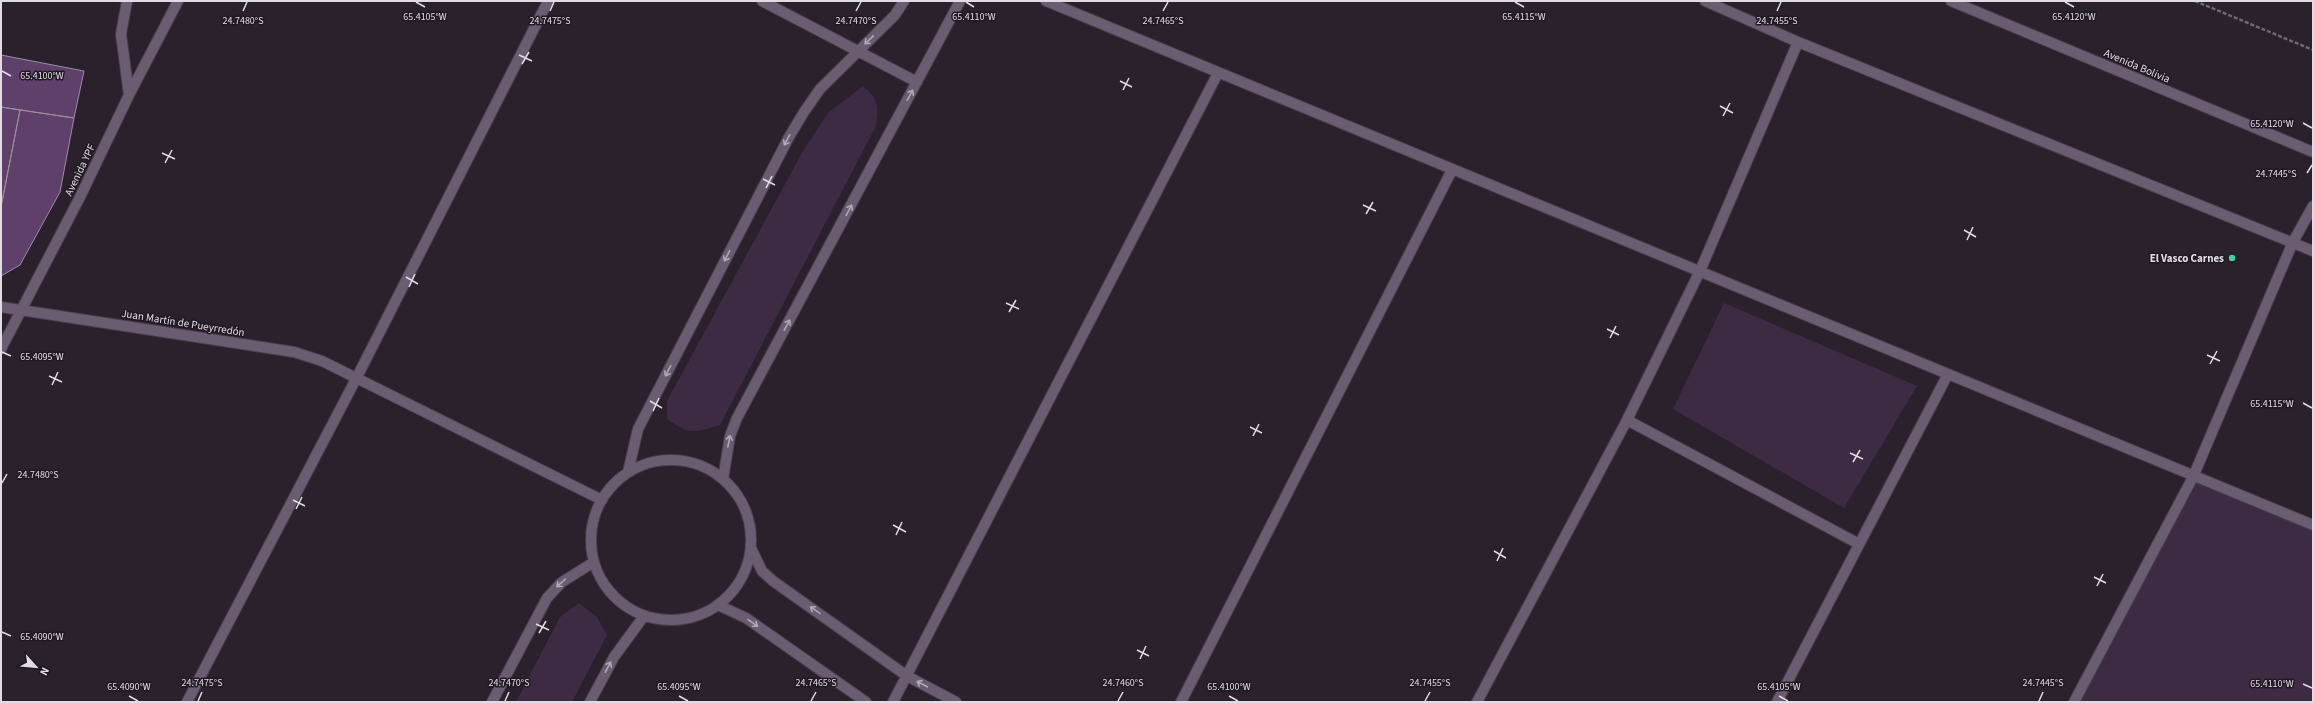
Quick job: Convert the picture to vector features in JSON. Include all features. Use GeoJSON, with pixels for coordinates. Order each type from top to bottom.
{"type":"FeatureCollection","features":[{"type":"Feature","properties":{"kind":"street"},"geometry":{"type":"LineString","coordinates":[[128,1],[121,34],[129,95]]}},
{"type":"Feature","properties":{"kind":"street","name":"Avenida YPF"},"geometry":{"type":"LineString","coordinates":[[1,349],[80,197],[129,95],[178,1]]}},
{"type":"Feature","properties":{"kind":"street"},"geometry":{"type":"LineString","coordinates":[[187,702],[357,377],[548,1]]}},
{"type":"Feature","properties":{"kind":"street"},"geometry":{"type":"LineString","coordinates":[[762,1],[917,82]]}},
{"type":"Feature","properties":{"kind":"street"},"geometry":{"type":"LineString","coordinates":[[628,472],[638,429],[789,137],[820,89],[895,15],[904,1]]}},
{"type":"Feature","properties":{"kind":"street"},"geometry":{"type":"LineString","coordinates":[[723,479],[730,436],[737,418],[960,1]]}},
{"type":"Feature","properties":{"kind":"street"},"geometry":{"type":"LineString","coordinates":[[1046,1],[1452,170],[1700,271],[2193,477],[2313,525]]}},
{"type":"Feature","properties":{"kind":"street"},"geometry":{"type":"LineString","coordinates":[[1705,1],[1798,42],[2313,251]]}},
{"type":"Feature","properties":{"kind":"street","name":"Avenida Bolivia"},"geometry":{"type":"LineString","coordinates":[[1951,1],[2313,152]]}},
{"type":"Feature","properties":{"kind":"street"},"geometry":{"type":"LineString","coordinates":[[1478,702],[1627,420],[1700,271],[1798,42]]}},
{"type":"Feature","properties":{"kind":"street"},"geometry":{"type":"LineString","coordinates":[[893,702],[1218,73]]}},
{"type":"Feature","properties":{"kind":"street"},"geometry":{"type":"LineString","coordinates":[[1181,702],[1452,170]]}},
{"type":"Feature","properties":{"kind":"street"},"geometry":{"type":"LineString","coordinates":[[2074,702],[2193,477],[2293,242],[2313,206]]}},
{"type":"Feature","properties":{"kind":"street","name":"Juan Martín de Pueyrredón"},"geometry":{"type":"LineString","coordinates":[[1,307],[294,352],[322,361],[357,377],[602,500]]}},
{"type":"Feature","properties":{"kind":"street"},"geometry":{"type":"LineString","coordinates":[[1777,702],[1948,374]]}},
{"type":"Feature","properties":{"kind":"street"},"geometry":{"type":"LineString","coordinates":[[1627,420],[1859,544]]}},
{"type":"Feature","properties":{"kind":"street"},"geometry":{"type":"LineString","coordinates":[[677,460],[702,466],[723,479],[740,499],[749,522],[751,548],[744,572],[733,591],[718,605],[695,617],[669,621],[644,616],[622,604],[604,585],[594,562],[591,536],[596,511],[609,489],[628,472],[652,462],[677,460]]}},
{"type":"Feature","properties":{"kind":"street"},"geometry":{"type":"LineString","coordinates":[[751,548],[762,571],[773,581],[907,676],[956,702]]}},
{"type":"Feature","properties":{"kind":"street"},"geometry":{"type":"LineString","coordinates":[[492,702],[547,598],[562,582],[594,562]]}},
{"type":"Feature","properties":{"kind":"street"},"geometry":{"type":"LineString","coordinates":[[718,605],[746,618],[866,702]]}},
{"type":"Feature","properties":{"kind":"street"},"geometry":{"type":"LineString","coordinates":[[590,702],[614,657],[644,616]]}},
{"type":"Feature","properties":{"kind":"path"},"geometry":{"type":"LineString","coordinates":[[2195,1],[2313,50]]}},
{"type":"Feature","properties":{"kind":"shaded area"},"geometry":{"type":"Polygon","coordinates":[[[863,86],[872,95],[876,103],[876,126],[720,425],[698,431],[681,428],[667,419],[667,401],[803,151],[828,113],[863,86]]]}},
{"type":"Feature","properties":{"kind":"shaded area"},"geometry":{"type":"Polygon","coordinates":[[[1724,303],[1917,386],[1844,508],[1673,409],[1724,303]]]}},
{"type":"Feature","properties":{"kind":"shaded area"},"geometry":{"type":"Polygon","coordinates":[[[2193,477],[2313,525],[2313,702],[2074,702],[2193,477]]]}},
{"type":"Feature","properties":{"kind":"shaded area"},"geometry":{"type":"Polygon","coordinates":[[[579,603],[597,617],[607,635],[572,702],[516,702],[560,617],[579,603]]]}},
{"type":"Feature","properties":{"kind":"building"},"geometry":{"type":"Polygon","coordinates":[[[1,55],[84,71],[74,118],[1,107],[1,55]]]}},
{"type":"Feature","properties":{"kind":"building"},"geometry":{"type":"Polygon","coordinates":[[[1,107],[20,110],[1,207],[1,107]]]}},
{"type":"Feature","properties":{"kind":"building"},"geometry":{"type":"Polygon","coordinates":[[[20,110],[74,118],[60,192],[20,265],[1,276],[1,207],[20,110]]]}},
{"type":"Feature","properties":{"kind":"place","name":"El Vasco Carnes"},"geometry":{"type":"Point","coordinates":[2232,258]}}]}
